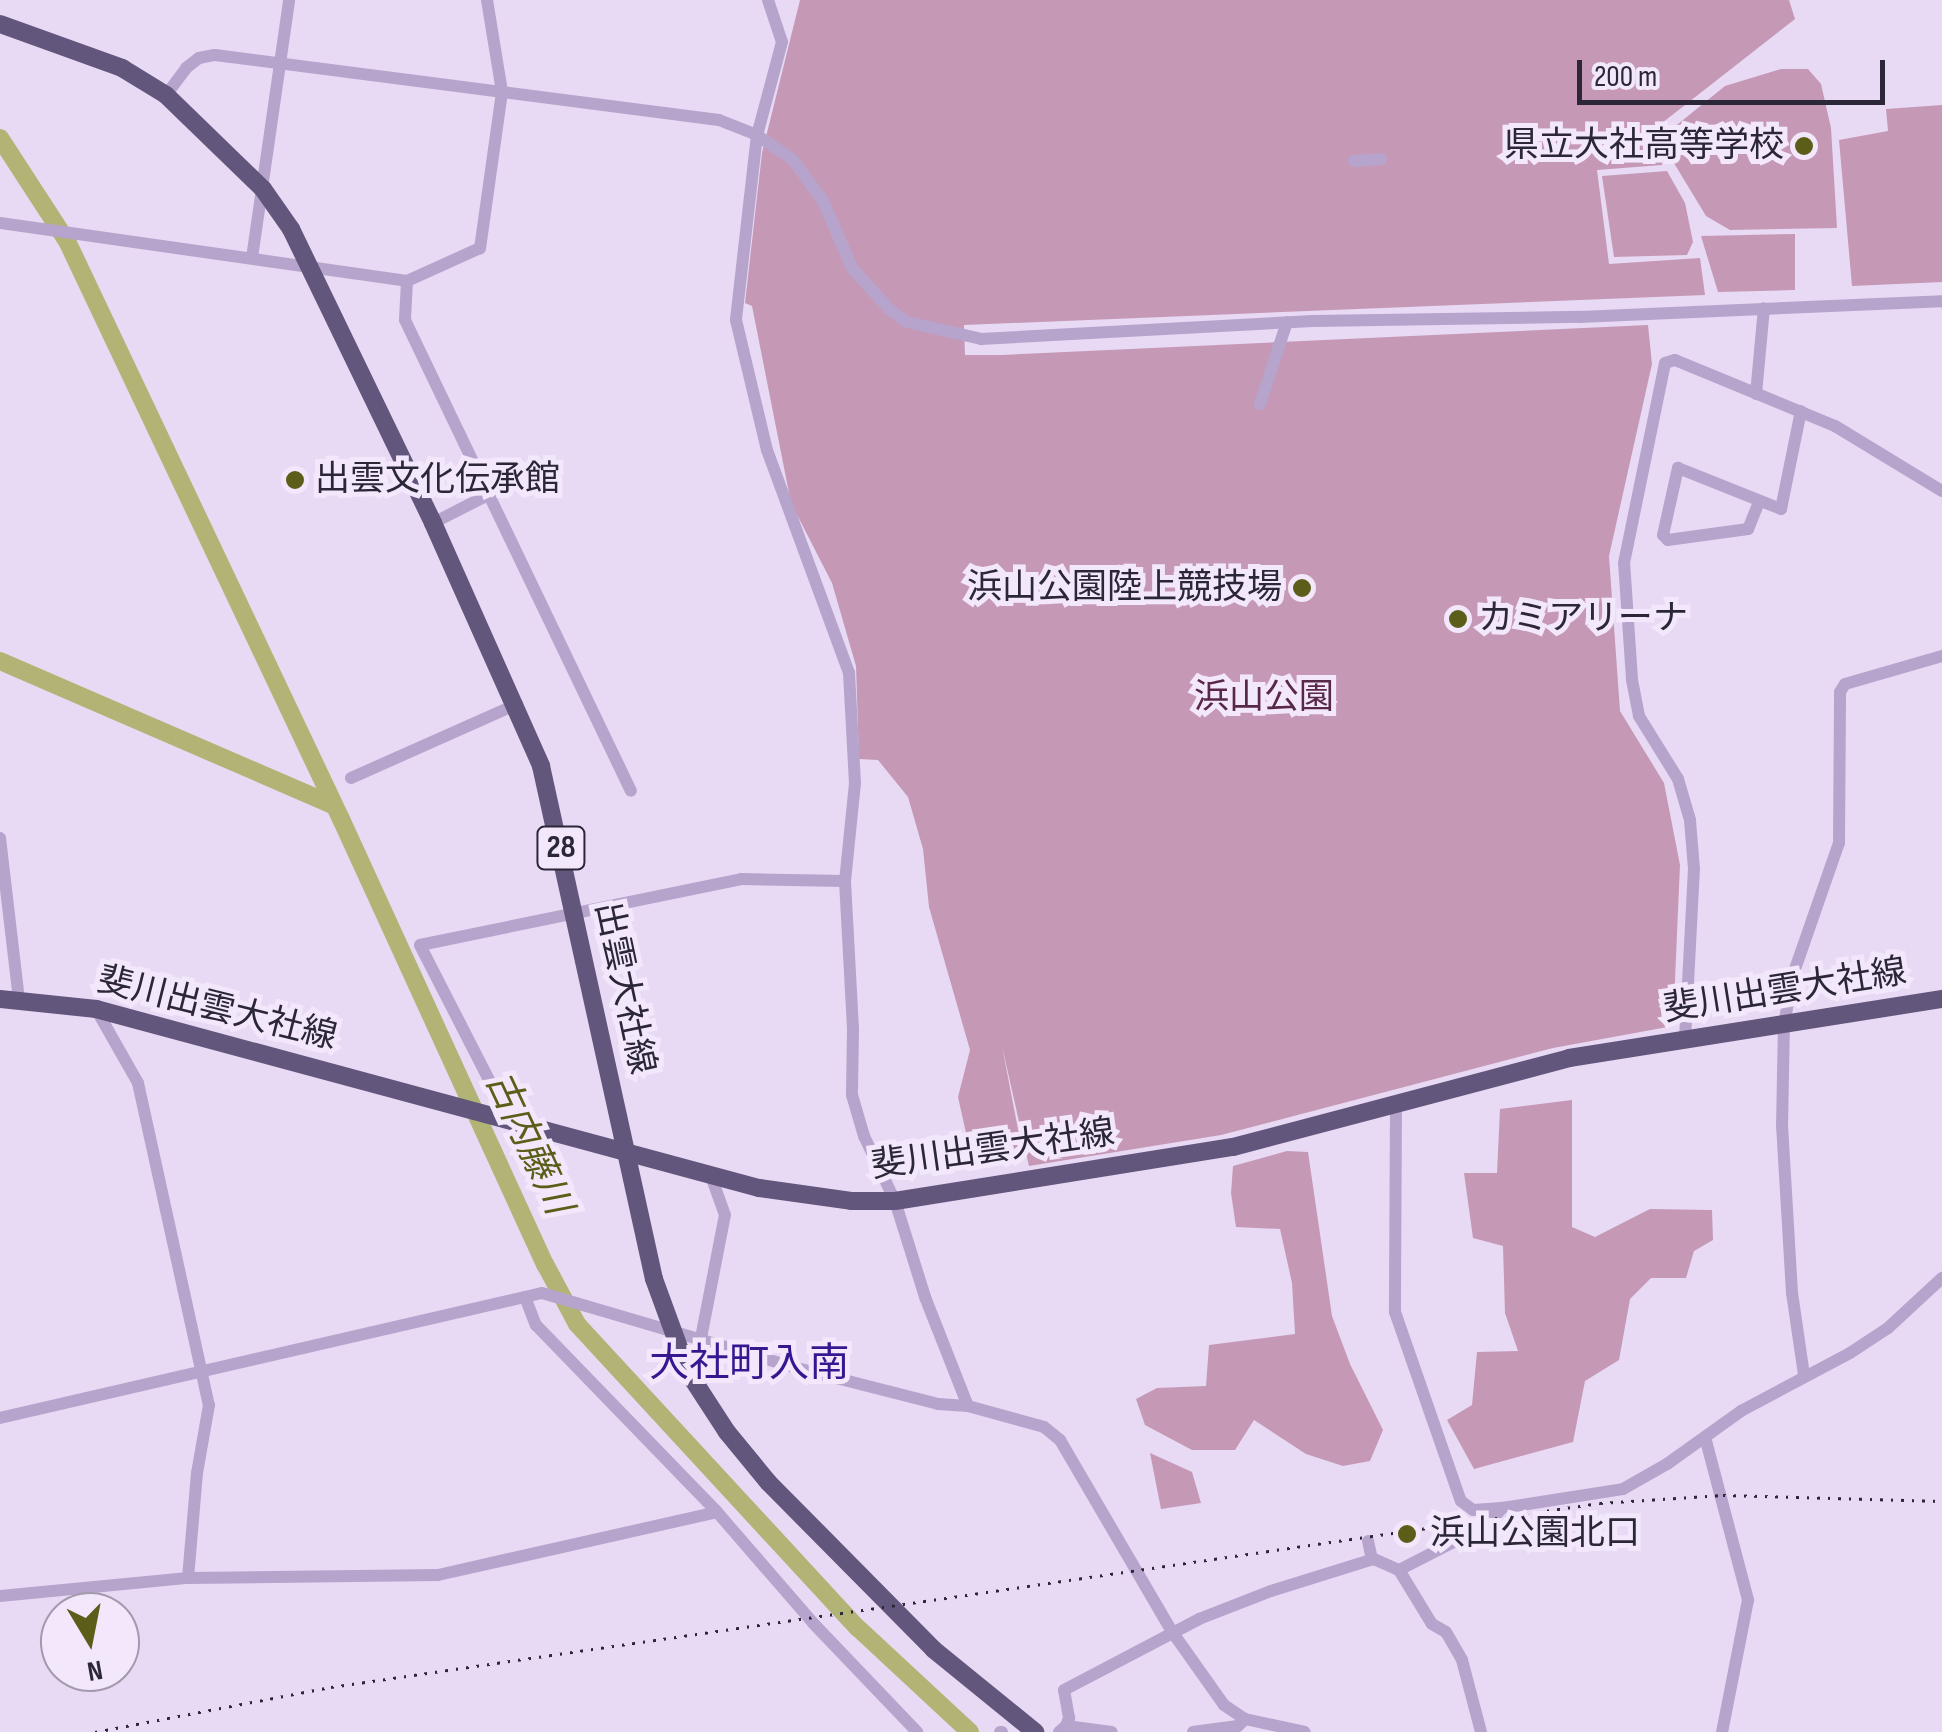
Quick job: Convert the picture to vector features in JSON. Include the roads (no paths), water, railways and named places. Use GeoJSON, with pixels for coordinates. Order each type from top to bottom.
{"type":"FeatureCollection","features":[{"type":"Feature","properties":{"kind":"main road","name":"出雲大社線"},"geometry":{"type":"LineString","coordinates":[[0,24],[122,68],[166,95],[263,189],[311,268],[434,522],[518,704],[542,766],[627,1154],[670,1331],[688,1372],[727,1432],[768,1482],[933,1649],[1035,1732]]}},
{"type":"Feature","properties":{"kind":"main road","name":"斐川出雲大社線"},"geometry":{"type":"LineString","coordinates":[[10,999],[96,1009],[627,1154],[798,1196],[895,1200],[1233,1147],[1568,1058],[1942,999]]}},
{"type":"Feature","properties":{"kind":"street"},"geometry":{"type":"LineString","coordinates":[[252,258],[288,0]]}},
{"type":"Feature","properties":{"kind":"street"},"geometry":{"type":"LineString","coordinates":[[0,223],[407,281],[480,248],[502,92],[486,0]]}},
{"type":"Feature","properties":{"kind":"street"},"geometry":{"type":"LineString","coordinates":[[768,0],[782,42],[757,135],[736,320],[767,450],[848,674],[855,783],[845,881],[854,1029],[852,1095],[864,1136],[895,1200],[924,1297],[968,1406]]}},
{"type":"Feature","properties":{"kind":"street"},"geometry":{"type":"LineString","coordinates":[[166,95],[199,58],[215,54],[718,120],[757,135],[793,160],[811,180],[852,268],[871,293],[907,322],[982,339],[1287,322],[1942,300]]}},
{"type":"Feature","properties":{"kind":"street"},"geometry":{"type":"LineString","coordinates":[[1354,161],[1380,159]]}},
{"type":"Feature","properties":{"kind":"street"},"geometry":{"type":"LineString","coordinates":[[407,281],[404,320],[631,792]]}},
{"type":"Feature","properties":{"kind":"street"},"geometry":{"type":"LineString","coordinates":[[1756,394],[1764,308]]}},
{"type":"Feature","properties":{"kind":"street"},"geometry":{"type":"LineString","coordinates":[[1260,404],[1287,322]]}},
{"type":"Feature","properties":{"kind":"street"},"geometry":{"type":"LineString","coordinates":[[1685,1040],[1694,869],[1692,835],[1678,779],[1639,716],[1632,679],[1624,563],[1666,363],[1675,360],[1835,426],[1942,492]]}},
{"type":"Feature","properties":{"kind":"street"},"geometry":{"type":"LineString","coordinates":[[1759,502],[1748,530],[1668,540],[1663,535],[1678,468],[1781,509],[1801,412]]}},
{"type":"Feature","properties":{"kind":"street"},"geometry":{"type":"LineString","coordinates":[[434,522],[488,495]]}},
{"type":"Feature","properties":{"kind":"street"},"geometry":{"type":"LineString","coordinates":[[1804,1375],[1792,1293],[1782,1127],[1784,1024],[1794,972],[1838,843],[1840,692],[1844,684],[1942,656]]}},
{"type":"Feature","properties":{"kind":"street"},"geometry":{"type":"LineString","coordinates":[[351,778],[518,704]]}},
{"type":"Feature","properties":{"kind":"street"},"geometry":{"type":"LineString","coordinates":[[0,838],[10,999]]}},
{"type":"Feature","properties":{"kind":"street"},"geometry":{"type":"LineString","coordinates":[[505,1118],[420,945],[741,880],[845,881]]}},
{"type":"Feature","properties":{"kind":"street"},"geometry":{"type":"LineString","coordinates":[[96,1009],[138,1084],[209,1405],[197,1473],[188,1578]]}},
{"type":"Feature","properties":{"kind":"street"},"geometry":{"type":"LineString","coordinates":[[1396,1104],[1395,1312],[1460,1501],[1473,1510],[1623,1489],[1740,1410],[1888,1328],[1942,1278]]}},
{"type":"Feature","properties":{"kind":"street"},"geometry":{"type":"LineString","coordinates":[[701,1338],[725,1216],[712,1176]]}},
{"type":"Feature","properties":{"kind":"street"},"geometry":{"type":"LineString","coordinates":[[531,1296],[536,1326],[718,1512],[812,1622],[917,1732]]}},
{"type":"Feature","properties":{"kind":"street"},"geometry":{"type":"LineString","coordinates":[[0,1418],[531,1296],[583,1306],[938,1404],[968,1406],[1044,1428],[1060,1440],[1172,1633],[1224,1705],[1245,1719],[1304,1732]]}},
{"type":"Feature","properties":{"kind":"street"},"geometry":{"type":"LineString","coordinates":[[1705,1437],[1748,1600],[1722,1732]]}},
{"type":"Feature","properties":{"kind":"street"},"geometry":{"type":"LineString","coordinates":[[1399,1570],[1489,1524],[1502,1508]]}},
{"type":"Feature","properties":{"kind":"street"},"geometry":{"type":"LineString","coordinates":[[0,1596],[188,1578],[438,1575],[718,1512]]}},
{"type":"Feature","properties":{"kind":"street"},"geometry":{"type":"LineString","coordinates":[[1368,1542],[1372,1560]]}},
{"type":"Feature","properties":{"kind":"street"},"geometry":{"type":"LineString","coordinates":[[1112,1732],[1063,1729],[1070,1718],[1064,1690],[1172,1633],[1271,1591],[1372,1560],[1399,1570],[1432,1624],[1446,1632],[1462,1660],[1481,1732]]}},
{"type":"Feature","properties":{"kind":"street"},"geometry":{"type":"LineString","coordinates":[[1193,1732],[1238,1726],[1245,1719]]}},
{"type":"Feature","properties":{"kind":"waterway","name":"古内藤川"},"geometry":{"type":"LineString","coordinates":[[0,138],[67,241],[341,819],[545,1264],[577,1324],[858,1628],[970,1732]]}},
{"type":"Feature","properties":{"kind":"waterway","name":"古内藤川"},"geometry":{"type":"LineString","coordinates":[[0,661],[331,804]]}},
{"type":"Feature","properties":{"kind":"railway"},"geometry":{"type":"LineString","coordinates":[[95,1732],[331,1687],[1600,1503],[1723,1495],[1942,1501]]}},
{"type":"Feature","properties":{"kind":"place","name":"県立大社高等学校"},"geometry":{"type":"Point","coordinates":[1804,146]}},
{"type":"Feature","properties":{"kind":"place","name":"出雲文化伝承館"},"geometry":{"type":"Point","coordinates":[295,480]}},
{"type":"Feature","properties":{"kind":"place","name":"浜山公園陸上競技場"},"geometry":{"type":"Point","coordinates":[1302,588]}},
{"type":"Feature","properties":{"kind":"place","name":"カミアリーナ"},"geometry":{"type":"Point","coordinates":[1458,619]}},
{"type":"Feature","properties":{"kind":"place","name":"浜山公園北口"},"geometry":{"type":"Point","coordinates":[1407,1534]}},
{"type":"Feature","properties":{"kind":"district","name":"大社町入南"},"geometry":{"type":"Point","coordinates":[749,1364]}},
{"type":"Feature","properties":{"kind":"park label","name":"浜山公園"},"geometry":{"type":"Point","coordinates":[1264,698]}}]}
